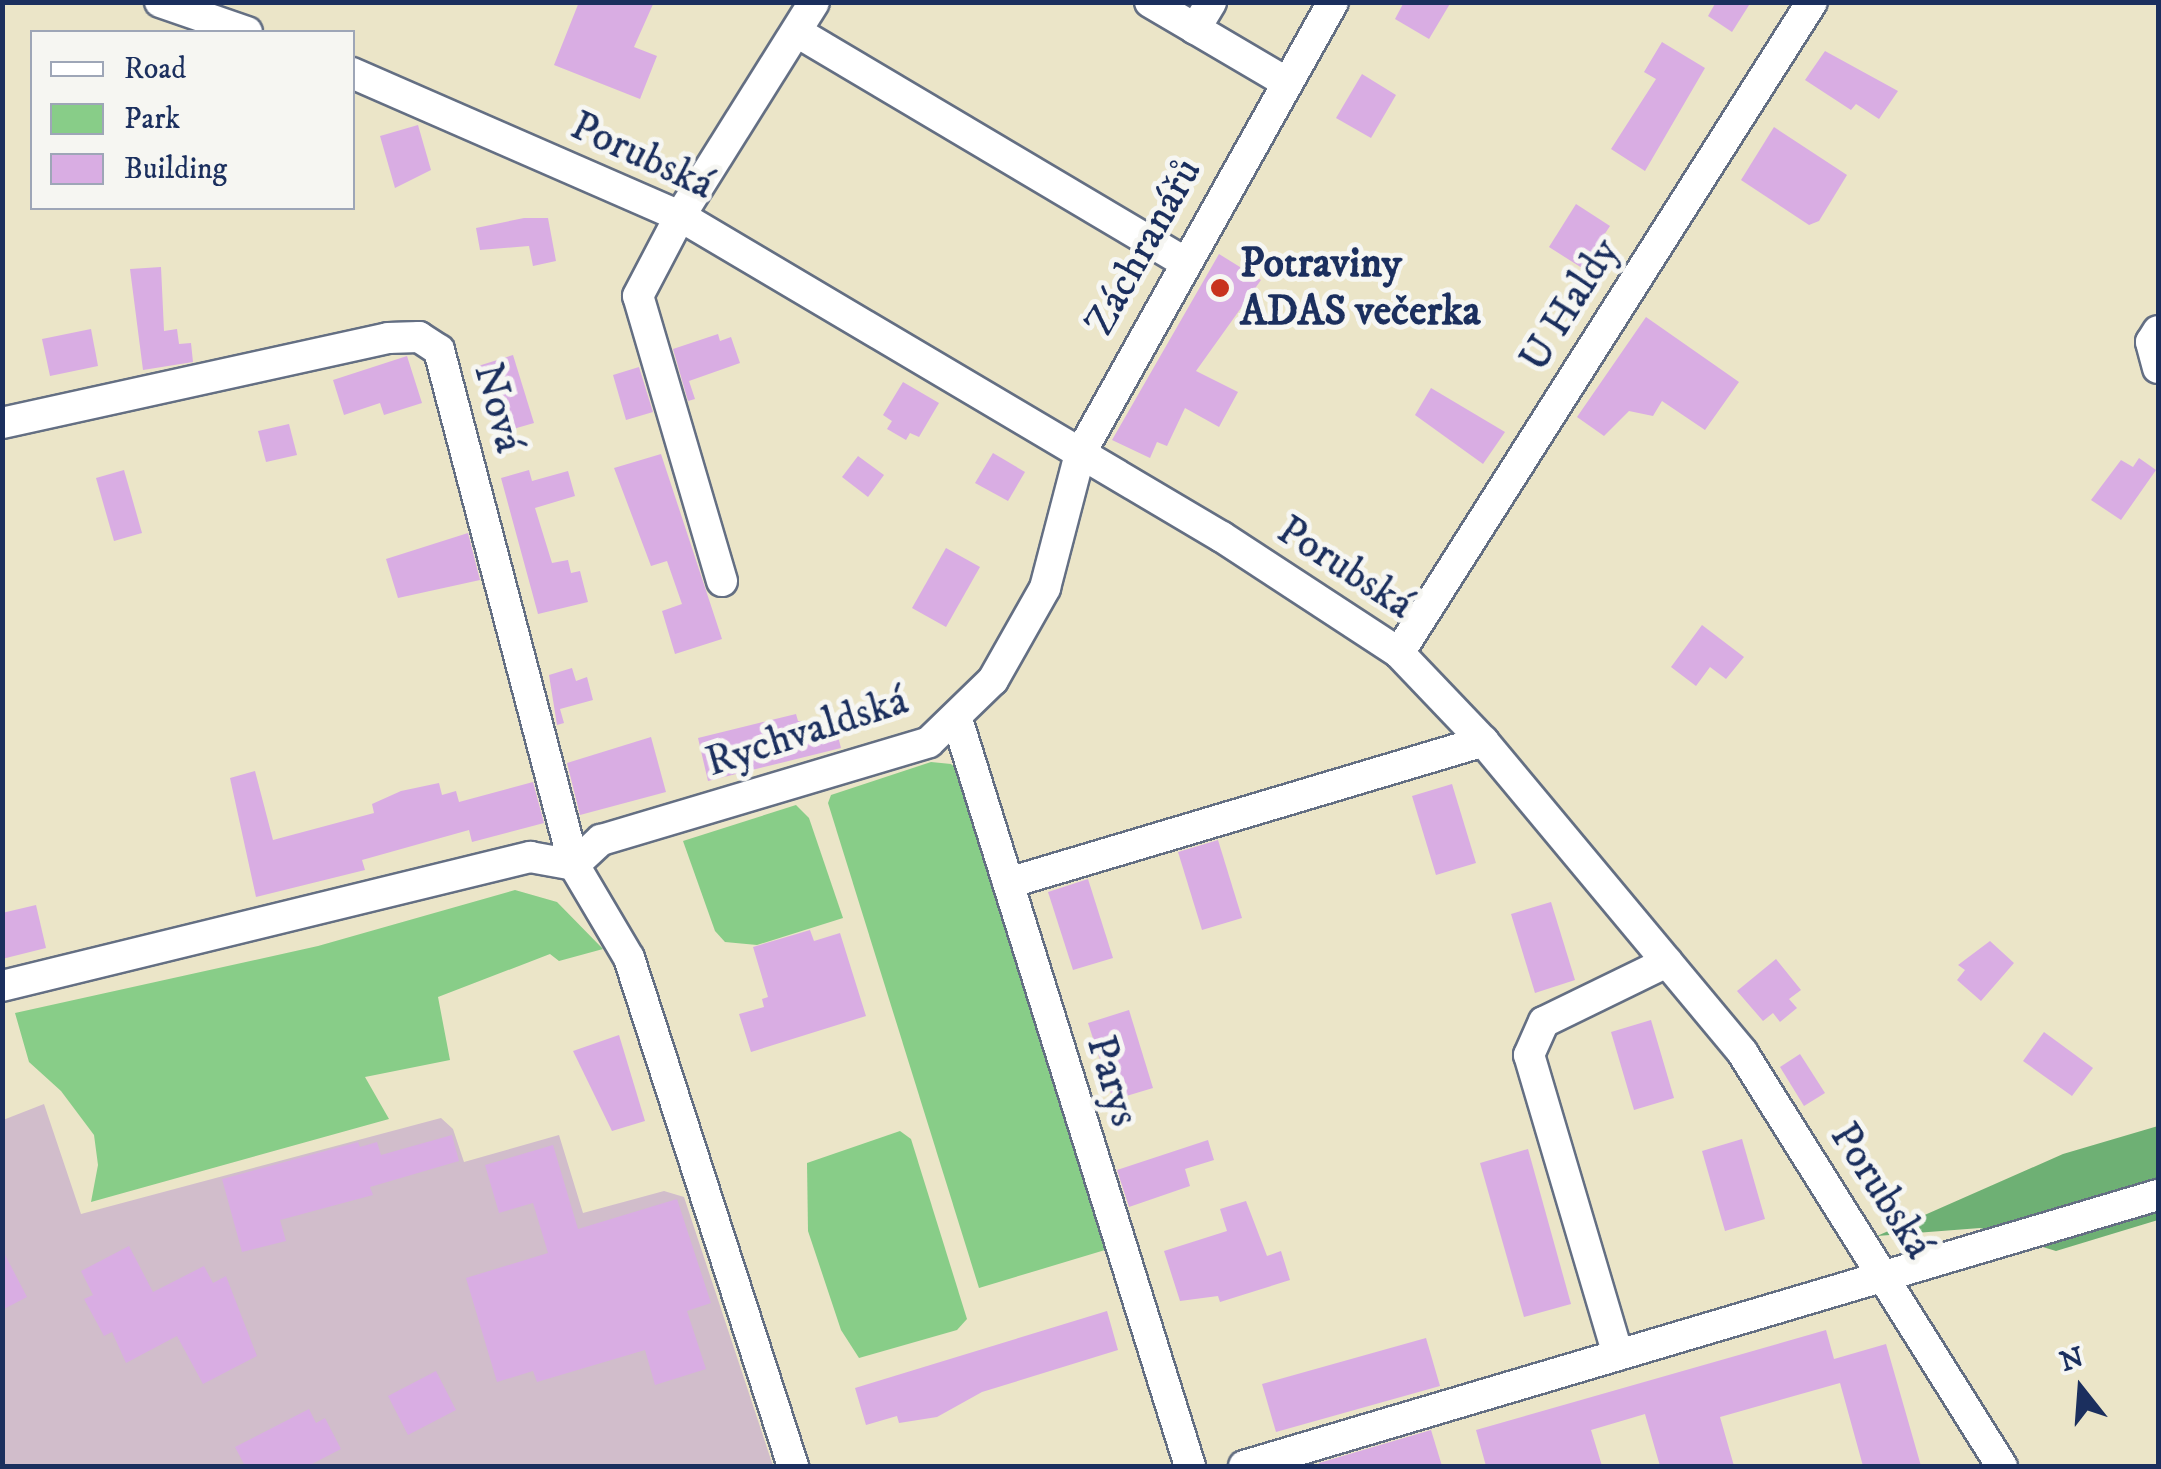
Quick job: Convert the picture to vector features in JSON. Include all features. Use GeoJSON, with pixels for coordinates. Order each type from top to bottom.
{"type":"FeatureCollection","features":[{"type":"Feature","properties":{"kind":"street"},"geometry":{"type":"LineString","coordinates":[[160,2],[240,30]]}},
{"type":"Feature","properties":{"kind":"street"},"geometry":{"type":"LineString","coordinates":[[722,581],[638,296],[680,216],[814,2]]}},
{"type":"Feature","properties":{"kind":"street"},"geometry":{"type":"LineString","coordinates":[[1150,2],[1203,16],[1286,82]]}},
{"type":"Feature","properties":{"kind":"street","name":"Záchranářů"},"geometry":{"type":"LineString","coordinates":[[1080,454],[1183,261],[1334,2]]}},
{"type":"Feature","properties":{"kind":"street","name":"U Haldy"},"geometry":{"type":"LineString","coordinates":[[1399,653],[1812,2]]}},
{"type":"Feature","properties":{"kind":"street"},"geometry":{"type":"LineString","coordinates":[[797,32],[1183,261]]}},
{"type":"Feature","properties":{"kind":"street","name":"Porubská"},"geometry":{"type":"LineString","coordinates":[[355,75],[680,216],[1080,454],[1399,653],[1483,741],[1742,1052],[2002,1466]]}},
{"type":"Feature","properties":{"kind":"street"},"geometry":{"type":"LineString","coordinates":[[2158,330],[2152,342],[2158,368]]}},
{"type":"Feature","properties":{"kind":"street","name":"Nová"},"geometry":{"type":"LineString","coordinates":[[2,423],[388,338],[418,336],[439,350],[574,865]]}},
{"type":"Feature","properties":{"kind":"street","name":"Rychvaldská"},"geometry":{"type":"LineString","coordinates":[[574,865],[601,840],[929,742],[957,719],[1021,640],[1046,588],[1080,454]]}},
{"type":"Feature","properties":{"kind":"street","name":"Parys"},"geometry":{"type":"LineString","coordinates":[[957,719],[1190,1466]]}},
{"type":"Feature","properties":{"kind":"street"},"geometry":{"type":"LineString","coordinates":[[1008,883],[1483,741]]}},
{"type":"Feature","properties":{"kind":"street"},"geometry":{"type":"LineString","coordinates":[[2,986],[530,857],[574,865],[628,958],[793,1466]]}},
{"type":"Feature","properties":{"kind":"street"},"geometry":{"type":"LineString","coordinates":[[1618,1355],[1528,1055],[1544,1022],[1667,962]]}},
{"type":"Feature","properties":{"kind":"street"},"geometry":{"type":"LineString","coordinates":[[1244,1466],[2158,1195]]}},
{"type":"Feature","properties":{"kind":"shaded area"},"geometry":{"type":"Polygon","coordinates":[[[44,1104],[81,1214],[441,1118],[453,1129],[464,1162],[559,1135],[583,1213],[664,1191],[684,1197],[773,1466],[3,1466],[3,1120],[44,1104]]]}},
{"type":"Feature","properties":{"kind":"green space"},"geometry":{"type":"Polygon","coordinates":[[[931,762],[951,764],[962,774],[1105,1250],[979,1288],[828,803],[831,795],[931,762]]]}},
{"type":"Feature","properties":{"kind":"green space"},"geometry":{"type":"Polygon","coordinates":[[[796,805],[809,818],[843,918],[757,945],[725,942],[715,931],[683,841],[796,805]]]}},
{"type":"Feature","properties":{"kind":"green space"},"geometry":{"type":"Polygon","coordinates":[[[515,890],[557,902],[603,949],[559,961],[550,954],[438,997],[450,1060],[365,1077],[389,1119],[91,1202],[98,1165],[94,1135],[61,1091],[29,1062],[15,1013],[318,946],[515,890]]]}},
{"type":"Feature","properties":{"kind":"green space"},"geometry":{"type":"Polygon","coordinates":[[[2158,1126],[2158,1220],[2056,1251],[1980,1228],[1877,1236],[2063,1154],[2158,1126]]]}},
{"type":"Feature","properties":{"kind":"green space"},"geometry":{"type":"Polygon","coordinates":[[[900,1131],[911,1139],[967,1319],[957,1330],[859,1358],[841,1330],[808,1231],[807,1163],[900,1131]]]}},
{"type":"Feature","properties":{"kind":"building"},"geometry":{"type":"Polygon","coordinates":[[[579,2],[654,2],[634,47],[657,56],[640,99],[554,65],[579,2]]]}},
{"type":"Feature","properties":{"kind":"building"},"geometry":{"type":"Polygon","coordinates":[[[1404,2],[1451,2],[1429,39],[1395,19],[1404,2]]]}},
{"type":"Feature","properties":{"kind":"building"},"geometry":{"type":"Polygon","coordinates":[[[1716,2],[1751,2],[1732,32],[1708,16],[1716,2]]]}},
{"type":"Feature","properties":{"kind":"building"},"geometry":{"type":"Polygon","coordinates":[[[1662,42],[1705,68],[1645,171],[1611,149],[1656,79],[1644,72],[1662,42]]]}},
{"type":"Feature","properties":{"kind":"building"},"geometry":{"type":"Polygon","coordinates":[[[1825,51],[1898,91],[1879,119],[1856,104],[1851,110],[1805,80],[1825,51]]]}},
{"type":"Feature","properties":{"kind":"building"},"geometry":{"type":"Polygon","coordinates":[[[1362,74],[1396,95],[1371,138],[1336,118],[1362,74]]]}},
{"type":"Feature","properties":{"kind":"building"},"geometry":{"type":"Polygon","coordinates":[[[418,125],[431,170],[395,188],[380,136],[418,125]]]}},
{"type":"Feature","properties":{"kind":"building"},"geometry":{"type":"Polygon","coordinates":[[[1774,127],[1847,175],[1819,221],[1809,225],[1741,180],[1774,127]]]}},
{"type":"Feature","properties":{"kind":"building"},"geometry":{"type":"Polygon","coordinates":[[[1576,204],[1610,226],[1582,268],[1549,247],[1576,204]]]}},
{"type":"Feature","properties":{"kind":"building"},"geometry":{"type":"Polygon","coordinates":[[[524,218],[548,218],[556,261],[533,266],[529,246],[480,250],[476,228],[524,218]]]}},
{"type":"Feature","properties":{"kind":"building"},"geometry":{"type":"Polygon","coordinates":[[[1219,254],[1261,280],[1196,371],[1238,392],[1219,427],[1185,408],[1167,446],[1157,442],[1150,458],[1112,440],[1219,254]]]}},
{"type":"Feature","properties":{"kind":"building"},"geometry":{"type":"Polygon","coordinates":[[[161,267],[164,331],[177,329],[179,344],[191,343],[193,362],[143,370],[130,269],[161,267]]]}},
{"type":"Feature","properties":{"kind":"building"},"geometry":{"type":"Polygon","coordinates":[[[1646,317],[1739,382],[1705,430],[1662,401],[1653,416],[1629,411],[1604,436],[1577,417],[1646,317]]]}},
{"type":"Feature","properties":{"kind":"building"},"geometry":{"type":"Polygon","coordinates":[[[91,329],[98,366],[50,376],[42,339],[91,329]]]}},
{"type":"Feature","properties":{"kind":"building"},"geometry":{"type":"Polygon","coordinates":[[[718,334],[720,341],[731,337],[740,363],[689,381],[695,399],[688,401],[673,349],[718,334]]]}},
{"type":"Feature","properties":{"kind":"building"},"geometry":{"type":"Polygon","coordinates":[[[513,355],[534,423],[496,434],[475,367],[513,355]]]}},
{"type":"Feature","properties":{"kind":"building"},"geometry":{"type":"Polygon","coordinates":[[[407,356],[422,403],[384,415],[380,403],[344,415],[333,380],[407,356]]]}},
{"type":"Feature","properties":{"kind":"building"},"geometry":{"type":"Polygon","coordinates":[[[639,367],[653,412],[626,420],[613,375],[639,367]]]}},
{"type":"Feature","properties":{"kind":"building"},"geometry":{"type":"Polygon","coordinates":[[[903,382],[939,403],[919,437],[910,433],[906,440],[887,429],[892,421],[883,415],[903,382]]]}},
{"type":"Feature","properties":{"kind":"building"},"geometry":{"type":"Polygon","coordinates":[[[1431,388],[1505,432],[1483,464],[1415,415],[1431,388]]]}},
{"type":"Feature","properties":{"kind":"building"},"geometry":{"type":"Polygon","coordinates":[[[289,424],[297,455],[266,462],[258,431],[289,424]]]}},
{"type":"Feature","properties":{"kind":"building"},"geometry":{"type":"Polygon","coordinates":[[[993,453],[1025,472],[1008,501],[975,483],[993,453]]]}},
{"type":"Feature","properties":{"kind":"building"},"geometry":{"type":"Polygon","coordinates":[[[661,454],[722,639],[675,654],[662,611],[682,604],[667,561],[651,566],[614,468],[661,454]]]}},
{"type":"Feature","properties":{"kind":"building"},"geometry":{"type":"Polygon","coordinates":[[[858,456],[884,475],[868,497],[842,477],[858,456]]]}},
{"type":"Feature","properties":{"kind":"building"},"geometry":{"type":"Polygon","coordinates":[[[2139,458],[2156,470],[2121,520],[2091,500],[2121,460],[2133,467],[2139,458]]]}},
{"type":"Feature","properties":{"kind":"building"},"geometry":{"type":"Polygon","coordinates":[[[124,470],[142,533],[114,541],[96,478],[124,470]]]}},
{"type":"Feature","properties":{"kind":"building"},"geometry":{"type":"Polygon","coordinates":[[[529,470],[532,481],[568,471],[575,496],[535,508],[552,563],[568,560],[571,573],[580,571],[588,602],[538,614],[501,478],[529,470]]]}},
{"type":"Feature","properties":{"kind":"building"},"geometry":{"type":"Polygon","coordinates":[[[468,533],[480,580],[398,598],[386,559],[468,533]]]}},
{"type":"Feature","properties":{"kind":"building"},"geometry":{"type":"Polygon","coordinates":[[[946,548],[980,567],[946,627],[912,608],[946,548]]]}},
{"type":"Feature","properties":{"kind":"building"},"geometry":{"type":"Polygon","coordinates":[[[1702,625],[1744,657],[1726,679],[1710,667],[1696,686],[1671,667],[1702,625]]]}},
{"type":"Feature","properties":{"kind":"building"},"geometry":{"type":"Polygon","coordinates":[[[572,668],[576,681],[587,677],[593,700],[560,709],[564,723],[557,725],[549,675],[572,668]]]}},
{"type":"Feature","properties":{"kind":"building"},"geometry":{"type":"Polygon","coordinates":[[[796,714],[798,721],[834,721],[841,748],[708,781],[698,738],[796,714]]]}},
{"type":"Feature","properties":{"kind":"building"},"geometry":{"type":"Polygon","coordinates":[[[651,737],[666,792],[580,815],[567,763],[651,737]]]}},
{"type":"Feature","properties":{"kind":"building"},"geometry":{"type":"Polygon","coordinates":[[[255,771],[273,840],[374,813],[372,804],[401,791],[439,783],[442,795],[456,791],[459,802],[533,782],[544,823],[472,842],[469,830],[362,860],[365,870],[256,897],[230,778],[255,771]]]}},
{"type":"Feature","properties":{"kind":"building"},"geometry":{"type":"Polygon","coordinates":[[[1452,784],[1476,863],[1436,875],[1412,796],[1452,784]]]}},
{"type":"Feature","properties":{"kind":"building"},"geometry":{"type":"Polygon","coordinates":[[[1218,840],[1242,918],[1202,930],[1178,852],[1218,840]]]}},
{"type":"Feature","properties":{"kind":"building"},"geometry":{"type":"Polygon","coordinates":[[[1088,879],[1113,958],[1073,970],[1048,892],[1088,879]]]}},
{"type":"Feature","properties":{"kind":"building"},"geometry":{"type":"Polygon","coordinates":[[[1551,902],[1575,980],[1535,993],[1511,914],[1551,902]]]}},
{"type":"Feature","properties":{"kind":"building"},"geometry":{"type":"Polygon","coordinates":[[[36,905],[46,948],[2,959],[2,913],[36,905]]]}},
{"type":"Feature","properties":{"kind":"building"},"geometry":{"type":"Polygon","coordinates":[[[810,930],[814,941],[840,933],[866,1016],[751,1052],[739,1014],[764,1007],[762,999],[768,997],[753,947],[810,930]]]}},
{"type":"Feature","properties":{"kind":"building"},"geometry":{"type":"Polygon","coordinates":[[[1990,941],[2014,963],[1981,1001],[1957,980],[1965,970],[1958,965],[1990,941]]]}},
{"type":"Feature","properties":{"kind":"building"},"geometry":{"type":"Polygon","coordinates":[[[1776,959],[1801,990],[1789,999],[1797,1008],[1780,1022],[1773,1013],[1763,1021],[1737,991],[1776,959]]]}},
{"type":"Feature","properties":{"kind":"building"},"geometry":{"type":"Polygon","coordinates":[[[1129,1010],[1153,1088],[1113,1100],[1088,1023],[1129,1010]]]}},
{"type":"Feature","properties":{"kind":"building"},"geometry":{"type":"Polygon","coordinates":[[[1651,1020],[1674,1098],[1634,1110],[1611,1032],[1651,1020]]]}},
{"type":"Feature","properties":{"kind":"building"},"geometry":{"type":"Polygon","coordinates":[[[2044,1032],[2093,1068],[2072,1096],[2023,1061],[2044,1032]]]}},
{"type":"Feature","properties":{"kind":"building"},"geometry":{"type":"Polygon","coordinates":[[[619,1035],[645,1121],[612,1131],[573,1051],[619,1035]]]}},
{"type":"Feature","properties":{"kind":"building"},"geometry":{"type":"Polygon","coordinates":[[[1800,1054],[1825,1093],[1804,1106],[1780,1067],[1800,1054]]]}},
{"type":"Feature","properties":{"kind":"building"},"geometry":{"type":"Polygon","coordinates":[[[452,1135],[459,1161],[370,1187],[373,1195],[280,1220],[286,1241],[242,1252],[222,1179],[358,1142],[360,1147],[377,1142],[381,1155],[452,1135]]]}},
{"type":"Feature","properties":{"kind":"building"},"geometry":{"type":"Polygon","coordinates":[[[1742,1139],[1765,1219],[1725,1231],[1702,1151],[1742,1139]]]}},
{"type":"Feature","properties":{"kind":"building"},"geometry":{"type":"Polygon","coordinates":[[[1208,1140],[1214,1160],[1185,1169],[1190,1186],[1129,1207],[1117,1170],[1208,1140]]]}},
{"type":"Feature","properties":{"kind":"building"},"geometry":{"type":"Polygon","coordinates":[[[553,1145],[578,1229],[677,1199],[711,1303],[687,1311],[706,1369],[655,1385],[645,1350],[537,1382],[533,1371],[497,1382],[466,1278],[548,1253],[533,1203],[499,1213],[485,1165],[553,1145]]]}},
{"type":"Feature","properties":{"kind":"building"},"geometry":{"type":"Polygon","coordinates":[[[1528,1149],[1571,1304],[1524,1317],[1480,1163],[1528,1149]]]}},
{"type":"Feature","properties":{"kind":"building"},"geometry":{"type":"Polygon","coordinates":[[[1246,1201],[1267,1256],[1281,1251],[1290,1280],[1220,1302],[1218,1296],[1180,1301],[1164,1251],[1227,1231],[1220,1209],[1246,1201]]]}},
{"type":"Feature","properties":{"kind":"building"},"geometry":{"type":"Polygon","coordinates":[[[129,1246],[153,1292],[204,1266],[213,1283],[226,1276],[257,1356],[203,1384],[177,1336],[126,1363],[112,1332],[104,1336],[84,1299],[93,1295],[81,1271],[129,1246]]]}},
{"type":"Feature","properties":{"kind":"building"},"geometry":{"type":"Polygon","coordinates":[[[2,1249],[27,1297],[2,1310],[2,1249]]]}},
{"type":"Feature","properties":{"kind":"building"},"geometry":{"type":"Polygon","coordinates":[[[1107,1311],[1118,1350],[982,1392],[937,1417],[899,1423],[897,1416],[866,1425],[855,1388],[1107,1311]]]}},
{"type":"Feature","properties":{"kind":"building"},"geometry":{"type":"Polygon","coordinates":[[[1826,1330],[1834,1359],[1886,1344],[1921,1466],[1863,1466],[1840,1383],[1720,1417],[1734,1466],[1660,1466],[1645,1414],[1591,1430],[1602,1466],[1486,1466],[1476,1430],[1826,1330]]]}},
{"type":"Feature","properties":{"kind":"building"},"geometry":{"type":"Polygon","coordinates":[[[1426,1338],[1440,1386],[1276,1432],[1262,1384],[1426,1338]]]}},
{"type":"Feature","properties":{"kind":"building"},"geometry":{"type":"Polygon","coordinates":[[[436,1371],[456,1410],[408,1435],[388,1396],[436,1371]]]}},
{"type":"Feature","properties":{"kind":"building"},"geometry":{"type":"Polygon","coordinates":[[[309,1409],[316,1423],[325,1418],[341,1449],[308,1466],[245,1466],[235,1447],[309,1409]]]}},
{"type":"Feature","properties":{"kind":"building"},"geometry":{"type":"Polygon","coordinates":[[[1431,1430],[1442,1466],[1319,1463],[1431,1430]]]}},
{"type":"Feature","properties":{"kind":"place","name":"Potraviny ADAS večerka"},"geometry":{"type":"Point","coordinates":[1220,288]}}]}
